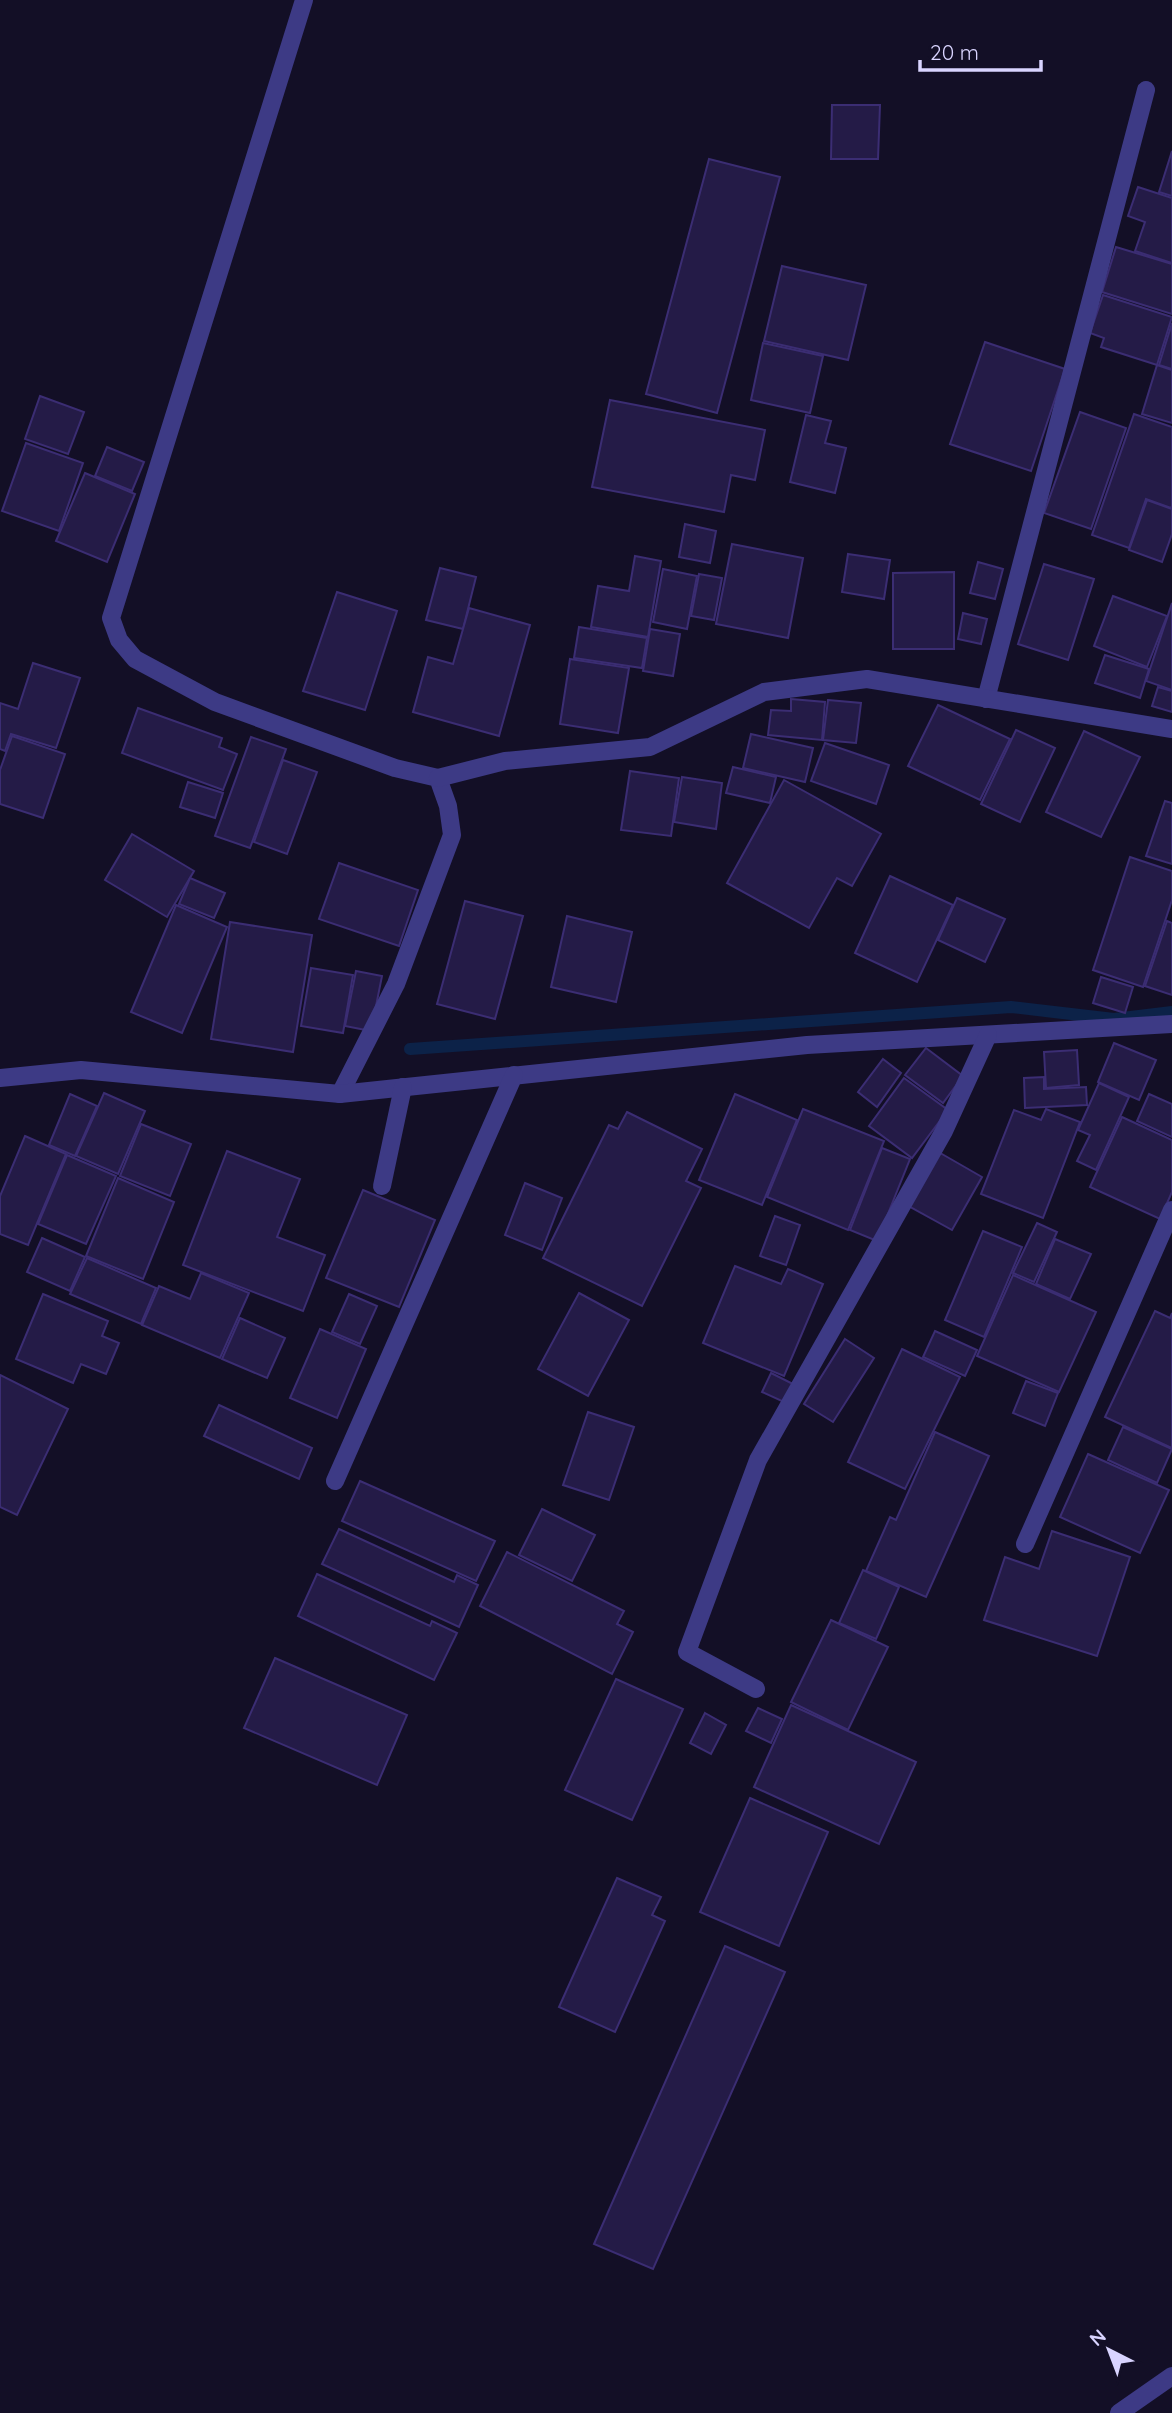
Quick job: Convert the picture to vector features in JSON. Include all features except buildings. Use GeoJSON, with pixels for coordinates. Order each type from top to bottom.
{"type":"FeatureCollection","features":[{"type":"Feature","properties":{"kind":"street"},"geometry":{"type":"LineString","coordinates":[[304,0],[111,618],[119,640],[135,659],[215,702],[395,768],[438,778],[505,761],[650,747],[764,692],[867,679],[1172,729]]}},
{"type":"Feature","properties":{"kind":"street"},"geometry":{"type":"LineString","coordinates":[[986,699],[1146,90]]}},
{"type":"Feature","properties":{"kind":"street"},"geometry":{"type":"LineString","coordinates":[[340,1094],[396,984],[452,835],[448,806],[438,778]]}},
{"type":"Feature","properties":{"kind":"street"},"geometry":{"type":"LineString","coordinates":[[0,1078],[81,1070],[340,1094],[807,1045],[1172,1024]]}},
{"type":"Feature","properties":{"kind":"street"},"geometry":{"type":"LineString","coordinates":[[756,1689],[687,1652],[758,1460],[944,1132],[988,1035]]}},
{"type":"Feature","properties":{"kind":"street"},"geometry":{"type":"LineString","coordinates":[[335,1481],[514,1075]]}},
{"type":"Feature","properties":{"kind":"street"},"geometry":{"type":"LineString","coordinates":[[382,1186],[403,1087]]}},
{"type":"Feature","properties":{"kind":"street"},"geometry":{"type":"LineString","coordinates":[[1025,1544],[1172,1210]]}},
{"type":"Feature","properties":{"kind":"street"},"geometry":{"type":"LineString","coordinates":[[1119,2413],[1172,2376]]}},
{"type":"Feature","properties":{"kind":"waterway"},"geometry":{"type":"LineString","coordinates":[[410,1049],[1011,1007],[1114,1019],[1172,1012]]}}]}
